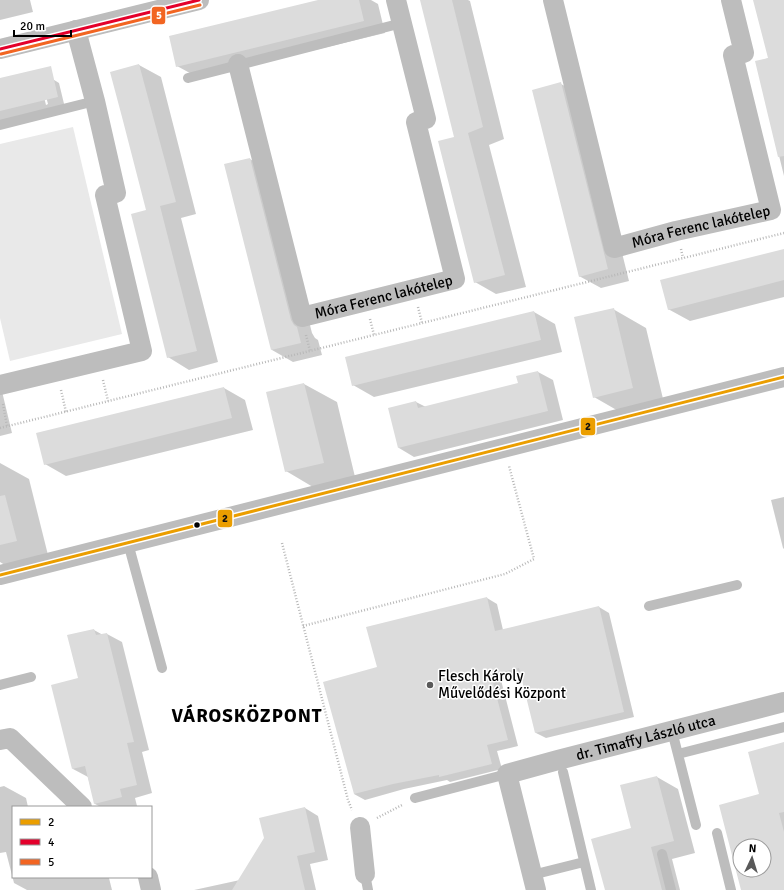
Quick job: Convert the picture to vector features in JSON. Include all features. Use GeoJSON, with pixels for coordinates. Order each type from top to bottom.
{"type":"FeatureCollection","features":[{"type":"Feature","properties":{"kind":"street"},"geometry":{"type":"LineString","coordinates":[[0,49],[198,0]]}},
{"type":"Feature","properties":{"kind":"street","name":"Móra Ferenc lakótelep"},"geometry":{"type":"LineString","coordinates":[[238,64],[302,317],[456,279],[416,122],[426,119],[396,0]]}},
{"type":"Feature","properties":{"kind":"street","name":"Móra Ferenc lakótelep"},"geometry":{"type":"LineString","coordinates":[[554,0],[614,248],[676,231],[771,210],[733,55],[744,53],[731,0]]}},
{"type":"Feature","properties":{"kind":"street"},"geometry":{"type":"LineString","coordinates":[[1,394],[142,351],[105,195],[116,193],[95,101],[76,30]]}},
{"type":"Feature","properties":{"kind":"street"},"geometry":{"type":"LineString","coordinates":[[0,575],[784,377]]}},
{"type":"Feature","properties":{"kind":"street","name":"dr. Timaffy László utca"},"geometry":{"type":"LineString","coordinates":[[507,774],[784,702]]}},
{"type":"Feature","properties":{"kind":"street"},"geometry":{"type":"LineString","coordinates":[[0,740],[10,738],[81,806]]}},
{"type":"Feature","properties":{"kind":"street"},"geometry":{"type":"LineString","coordinates":[[507,774],[534,883]]}},
{"type":"Feature","properties":{"kind":"street"},"geometry":{"type":"LineString","coordinates":[[360,827],[367,882]]}},
{"type":"Feature","properties":{"kind":"street"},"geometry":{"type":"LineString","coordinates":[[148,878],[151,890]]}},
{"type":"Feature","properties":{"kind":"lane"},"geometry":{"type":"LineString","coordinates":[[188,78],[402,23]]}},
{"type":"Feature","properties":{"kind":"lane"},"geometry":{"type":"LineString","coordinates":[[0,125],[95,101]]}},
{"type":"Feature","properties":{"kind":"lane"},"geometry":{"type":"LineString","coordinates":[[128,543],[162,668]]}},
{"type":"Feature","properties":{"kind":"lane"},"geometry":{"type":"LineString","coordinates":[[649,606],[737,585]]}},
{"type":"Feature","properties":{"kind":"lane"},"geometry":{"type":"LineString","coordinates":[[0,685],[31,677]]}},
{"type":"Feature","properties":{"kind":"lane"},"geometry":{"type":"LineString","coordinates":[[678,754],[784,727]]}},
{"type":"Feature","properties":{"kind":"lane"},"geometry":{"type":"LineString","coordinates":[[672,731],[696,825]]}},
{"type":"Feature","properties":{"kind":"lane"},"geometry":{"type":"LineString","coordinates":[[563,772],[591,890]]}},
{"type":"Feature","properties":{"kind":"lane","name":"dr. Timaffy László utca"},"geometry":{"type":"LineString","coordinates":[[415,798],[507,774]]}},
{"type":"Feature","properties":{"kind":"lane"},"geometry":{"type":"LineString","coordinates":[[717,833],[731,890]]}},
{"type":"Feature","properties":{"kind":"lane"},"geometry":{"type":"LineString","coordinates":[[662,854],[671,890]]}},
{"type":"Feature","properties":{"kind":"lane"},"geometry":{"type":"LineString","coordinates":[[534,883],[584,862]]}},
{"type":"Feature","properties":{"kind":"path"},"geometry":{"type":"LineString","coordinates":[[0,428],[784,233]]}},
{"type":"Feature","properties":{"kind":"path"},"geometry":{"type":"LineString","coordinates":[[1,394],[7,426]]}},
{"type":"Feature","properties":{"kind":"path"},"geometry":{"type":"LineString","coordinates":[[303,626],[505,574],[534,559],[505,447]]}},
{"type":"Feature","properties":{"kind":"path"},"geometry":{"type":"LineString","coordinates":[[282,543],[348,800],[360,827],[415,798]]}},
{"type":"Feature","properties":{"kind":"shaded area"},"geometry":{"type":"Polygon","coordinates":[[[73,127],[122,334],[10,361],[0,318],[0,144],[73,127]]]}},
{"type":"Feature","properties":{"kind":"building"},"geometry":{"type":"Polygon","coordinates":[[[318,0],[359,0],[364,21],[176,67],[169,36],[318,0]]]}},
{"type":"Feature","properties":{"kind":"building"},"geometry":{"type":"Polygon","coordinates":[[[420,0],[452,0],[483,127],[468,133],[505,275],[474,283],[438,141],[454,137],[420,0]]]}},
{"type":"Feature","properties":{"kind":"building"},"geometry":{"type":"Polygon","coordinates":[[[753,0],[784,0],[784,156],[778,157],[755,61],[768,58],[753,0]]]}},
{"type":"Feature","properties":{"kind":"building"},"geometry":{"type":"Polygon","coordinates":[[[139,64],[176,202],[160,206],[197,351],[167,358],[131,214],[146,210],[110,72],[139,64]]]}},
{"type":"Feature","properties":{"kind":"building"},"geometry":{"type":"Polygon","coordinates":[[[51,66],[58,97],[0,111],[0,78],[51,66]]]}},
{"type":"Feature","properties":{"kind":"building"},"geometry":{"type":"Polygon","coordinates":[[[561,82],[608,269],[579,277],[532,90],[561,82]]]}},
{"type":"Feature","properties":{"kind":"building"},"geometry":{"type":"Polygon","coordinates":[[[250,158],[291,320],[297,327],[301,343],[271,350],[224,164],[250,158]]]}},
{"type":"Feature","properties":{"kind":"building"},"geometry":{"type":"Polygon","coordinates":[[[784,249],[784,280],[668,310],[660,280],[784,249]]]}},
{"type":"Feature","properties":{"kind":"building"},"geometry":{"type":"Polygon","coordinates":[[[614,308],[633,388],[593,398],[574,317],[614,308]]]}},
{"type":"Feature","properties":{"kind":"building"},"geometry":{"type":"Polygon","coordinates":[[[534,311],[541,340],[352,386],[345,357],[534,311]]]}},
{"type":"Feature","properties":{"kind":"building"},"geometry":{"type":"Polygon","coordinates":[[[538,371],[548,411],[398,448],[388,408],[416,401],[418,408],[518,383],[516,376],[538,371]]]}},
{"type":"Feature","properties":{"kind":"building"},"geometry":{"type":"Polygon","coordinates":[[[304,383],[324,463],[285,472],[266,392],[304,383]]]}},
{"type":"Feature","properties":{"kind":"building"},"geometry":{"type":"Polygon","coordinates":[[[224,387],[232,418],[44,465],[36,433],[224,387]]]}},
{"type":"Feature","properties":{"kind":"building"},"geometry":{"type":"Polygon","coordinates":[[[5,495],[17,541],[0,545],[0,496],[5,495]]]}},
{"type":"Feature","properties":{"kind":"building"},"geometry":{"type":"Polygon","coordinates":[[[487,597],[495,631],[599,606],[624,712],[535,733],[519,668],[491,675],[508,740],[487,745],[492,764],[439,777],[439,775],[393,784],[354,794],[323,682],[377,667],[366,627],[487,597]]]}},
{"type":"Feature","properties":{"kind":"building"},"geometry":{"type":"Polygon","coordinates":[[[94,629],[96,635],[107,633],[134,742],[127,743],[137,785],[120,789],[122,797],[94,804],[85,766],[72,769],[51,685],[78,678],[67,635],[94,629]]]}},
{"type":"Feature","properties":{"kind":"building"},"geometry":{"type":"Polygon","coordinates":[[[784,742],[784,812],[779,813],[784,832],[784,890],[741,890],[738,878],[772,878],[772,838],[732,838],[732,855],[719,805],[759,794],[748,752],[784,742]]]}},
{"type":"Feature","properties":{"kind":"building"},"geometry":{"type":"Polygon","coordinates":[[[657,776],[674,841],[651,847],[662,890],[605,890],[591,839],[631,828],[620,785],[657,776]]]}},
{"type":"Feature","properties":{"kind":"building"},"geometry":{"type":"Polygon","coordinates":[[[305,807],[315,852],[297,856],[305,890],[232,890],[264,838],[259,818],[305,807]]]}},
{"type":"Feature","properties":{"kind":"transit line","name":"4"},"geometry":{"type":"LineString","coordinates":[[0,49],[199,0]]}},
{"type":"Feature","properties":{"kind":"transit line","name":"5"},"geometry":{"type":"LineString","coordinates":[[1,54],[200,5]]}},
{"type":"Feature","properties":{"kind":"transit line","name":"2"},"geometry":{"type":"LineString","coordinates":[[0,575],[784,377]]}},
{"type":"Feature","properties":{"kind":"place","name":"Flesch Károly Művelődési Központ"},"geometry":{"type":"Point","coordinates":[430,685]}},
{"type":"Feature","properties":{"kind":"district","name":"VÁROSKÖZPONT"},"geometry":{"type":"Point","coordinates":[247,716]}}]}
